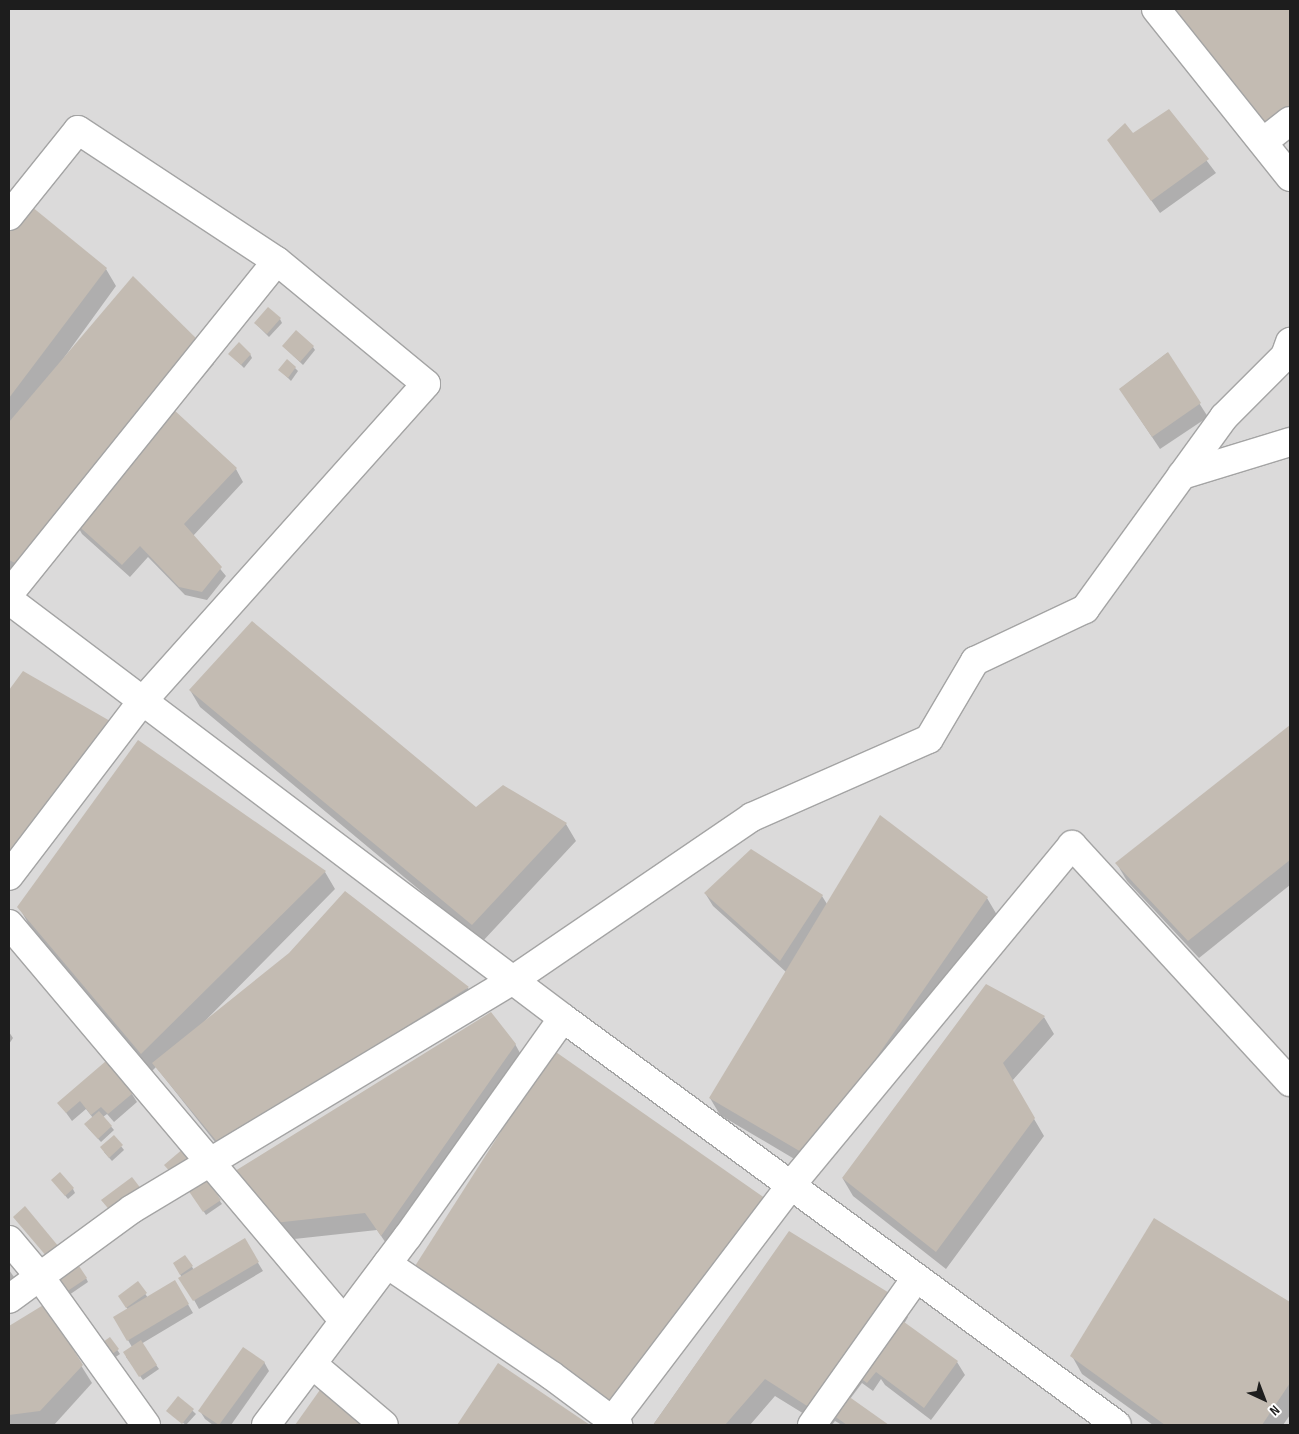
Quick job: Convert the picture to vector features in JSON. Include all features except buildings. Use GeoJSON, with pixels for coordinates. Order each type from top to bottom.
{"type":"FeatureCollection","features":[{"type":"Feature","properties":{"kind":"street"},"geometry":{"type":"LineString","coordinates":[[1156,9],[1290,177]]}},
{"type":"Feature","properties":{"kind":"street"},"geometry":{"type":"LineString","coordinates":[[1263,142],[1290,121]]}},
{"type":"Feature","properties":{"kind":"street"},"geometry":{"type":"LineString","coordinates":[[9,216],[78,130],[277,261],[426,384],[143,700],[9,876]]}},
{"type":"Feature","properties":{"kind":"street"},"geometry":{"type":"LineString","coordinates":[[9,594],[277,261]]}},
{"type":"Feature","properties":{"kind":"street"},"geometry":{"type":"LineString","coordinates":[[9,1299],[132,1210],[513,980],[752,817],[929,739],[975,661],[1085,609],[1224,417],[1285,356],[1290,342]]}},
{"type":"Feature","properties":{"kind":"street"},"geometry":{"type":"LineString","coordinates":[[1182,475],[1290,442]]}},
{"type":"Feature","properties":{"kind":"street"},"geometry":{"type":"LineString","coordinates":[[9,600],[563,1018],[1117,1425]]}},
{"type":"Feature","properties":{"kind":"street"},"geometry":{"type":"LineString","coordinates":[[386,1264],[613,1424],[792,1185],[1072,845],[1290,1082]]}},
{"type":"Feature","properties":{"kind":"street"},"geometry":{"type":"LineString","coordinates":[[9,924],[344,1321]]}},
{"type":"Feature","properties":{"kind":"street"},"geometry":{"type":"LineString","coordinates":[[266,1425],[386,1264],[563,1018]]}},
{"type":"Feature","properties":{"kind":"street"},"geometry":{"type":"LineString","coordinates":[[9,1240],[40,1277],[146,1425]]}},
{"type":"Feature","properties":{"kind":"street"},"geometry":{"type":"LineString","coordinates":[[812,1425],[916,1278]]}},
{"type":"Feature","properties":{"kind":"street"},"geometry":{"type":"LineString","coordinates":[[312,1364],[384,1425]]}},
{"type":"Feature","properties":{"kind":"shaded area"},"geometry":{"type":"Polygon","coordinates":[[[9,9],[1290,9],[1290,1425],[9,1425],[9,9]]]}}]}
